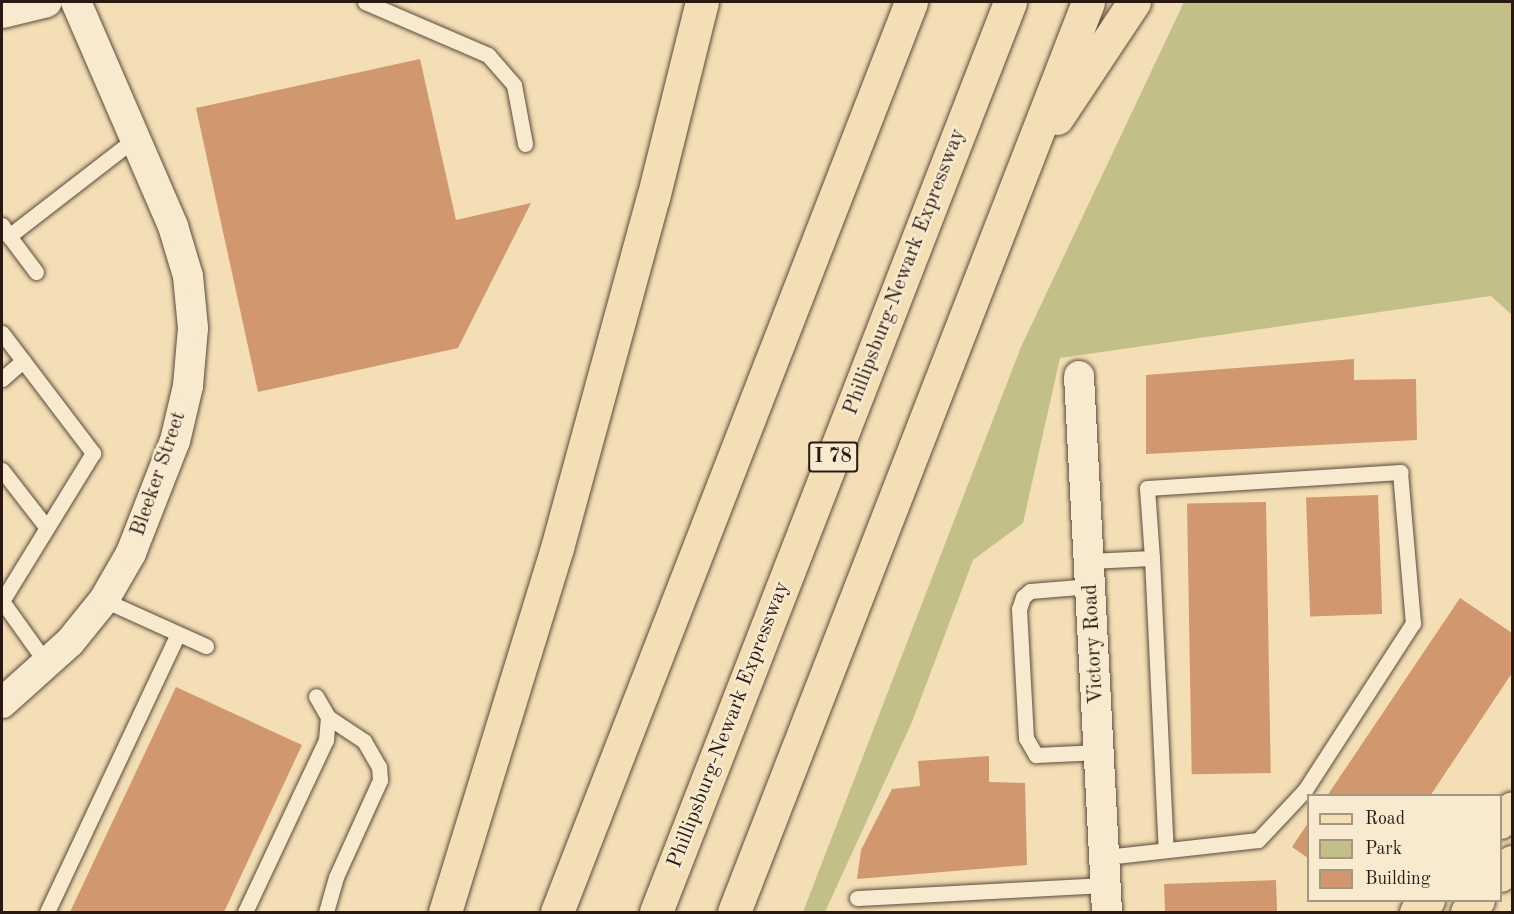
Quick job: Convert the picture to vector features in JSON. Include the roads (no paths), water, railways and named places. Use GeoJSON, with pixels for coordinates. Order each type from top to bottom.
{"type":"FeatureCollection","features":[{"type":"Feature","properties":{"kind":"main road"},"geometry":{"type":"LineString","coordinates":[[825,224],[887,2]]}},
{"type":"Feature","properties":{"kind":"main road"},"geometry":{"type":"LineString","coordinates":[[557,912],[911,2]]}},
{"type":"Feature","properties":{"kind":"main road","name":"Phillipsburg-Newark Expressway"},"geometry":{"type":"LineString","coordinates":[[656,912],[1010,2]]}},
{"type":"Feature","properties":{"kind":"main road"},"geometry":{"type":"LineString","coordinates":[[734,912],[1088,2]]}},
{"type":"Feature","properties":{"kind":"main road"},"geometry":{"type":"LineString","coordinates":[[1023,170],[1134,2]]}},
{"type":"Feature","properties":{"kind":"main road"},"geometry":{"type":"LineString","coordinates":[[445,912],[560,537],[700,8]]}},
{"type":"Feature","properties":{"kind":"main road"},"geometry":{"type":"LineString","coordinates":[[1502,820],[1512,808]]}},
{"type":"Feature","properties":{"kind":"street"},"geometry":{"type":"LineString","coordinates":[[3,9],[47,2]]}},
{"type":"Feature","properties":{"kind":"street","name":"Bleeker Street"},"geometry":{"type":"LineString","coordinates":[[2,704],[47,664],[104,600],[131,553],[175,441],[188,386],[193,328],[188,276],[174,226],[76,2]]}},
{"type":"Feature","properties":{"kind":"street","name":"Victory Road"},"geometry":{"type":"LineString","coordinates":[[1079,376],[1107,885]]}},
{"type":"Feature","properties":{"kind":"lane"},"geometry":{"type":"LineString","coordinates":[[365,2],[488,55],[513,85],[525,144]]}},
{"type":"Feature","properties":{"kind":"lane"},"geometry":{"type":"LineString","coordinates":[[36,272],[5,231],[136,138]]}},
{"type":"Feature","properties":{"kind":"lane"},"geometry":{"type":"LineString","coordinates":[[2,333],[93,453],[2,601],[47,664]]}},
{"type":"Feature","properties":{"kind":"lane"},"geometry":{"type":"LineString","coordinates":[[2,379],[23,361]]}},
{"type":"Feature","properties":{"kind":"lane"},"geometry":{"type":"LineString","coordinates":[[2,470],[47,528]]}},
{"type":"Feature","properties":{"kind":"lane"},"geometry":{"type":"LineString","coordinates":[[857,898],[1107,885],[1166,850],[1258,840],[1305,790],[1413,623],[1400,472],[1147,488],[1166,850]]}},
{"type":"Feature","properties":{"kind":"lane"},"geometry":{"type":"LineString","coordinates":[[1100,752],[1036,755],[1026,738],[1019,609],[1023,597],[1030,591],[1152,558]]}},
{"type":"Feature","properties":{"kind":"lane"},"geometry":{"type":"LineString","coordinates":[[104,600],[206,646]]}},
{"type":"Feature","properties":{"kind":"lane"},"geometry":{"type":"LineString","coordinates":[[47,912],[178,633]]}},
{"type":"Feature","properties":{"kind":"lane"},"geometry":{"type":"LineString","coordinates":[[316,696],[328,717],[364,741],[379,767],[380,780],[336,877],[326,912]]}},
{"type":"Feature","properties":{"kind":"lane"},"geometry":{"type":"LineString","coordinates":[[245,912],[321,751],[328,717]]}}]}
